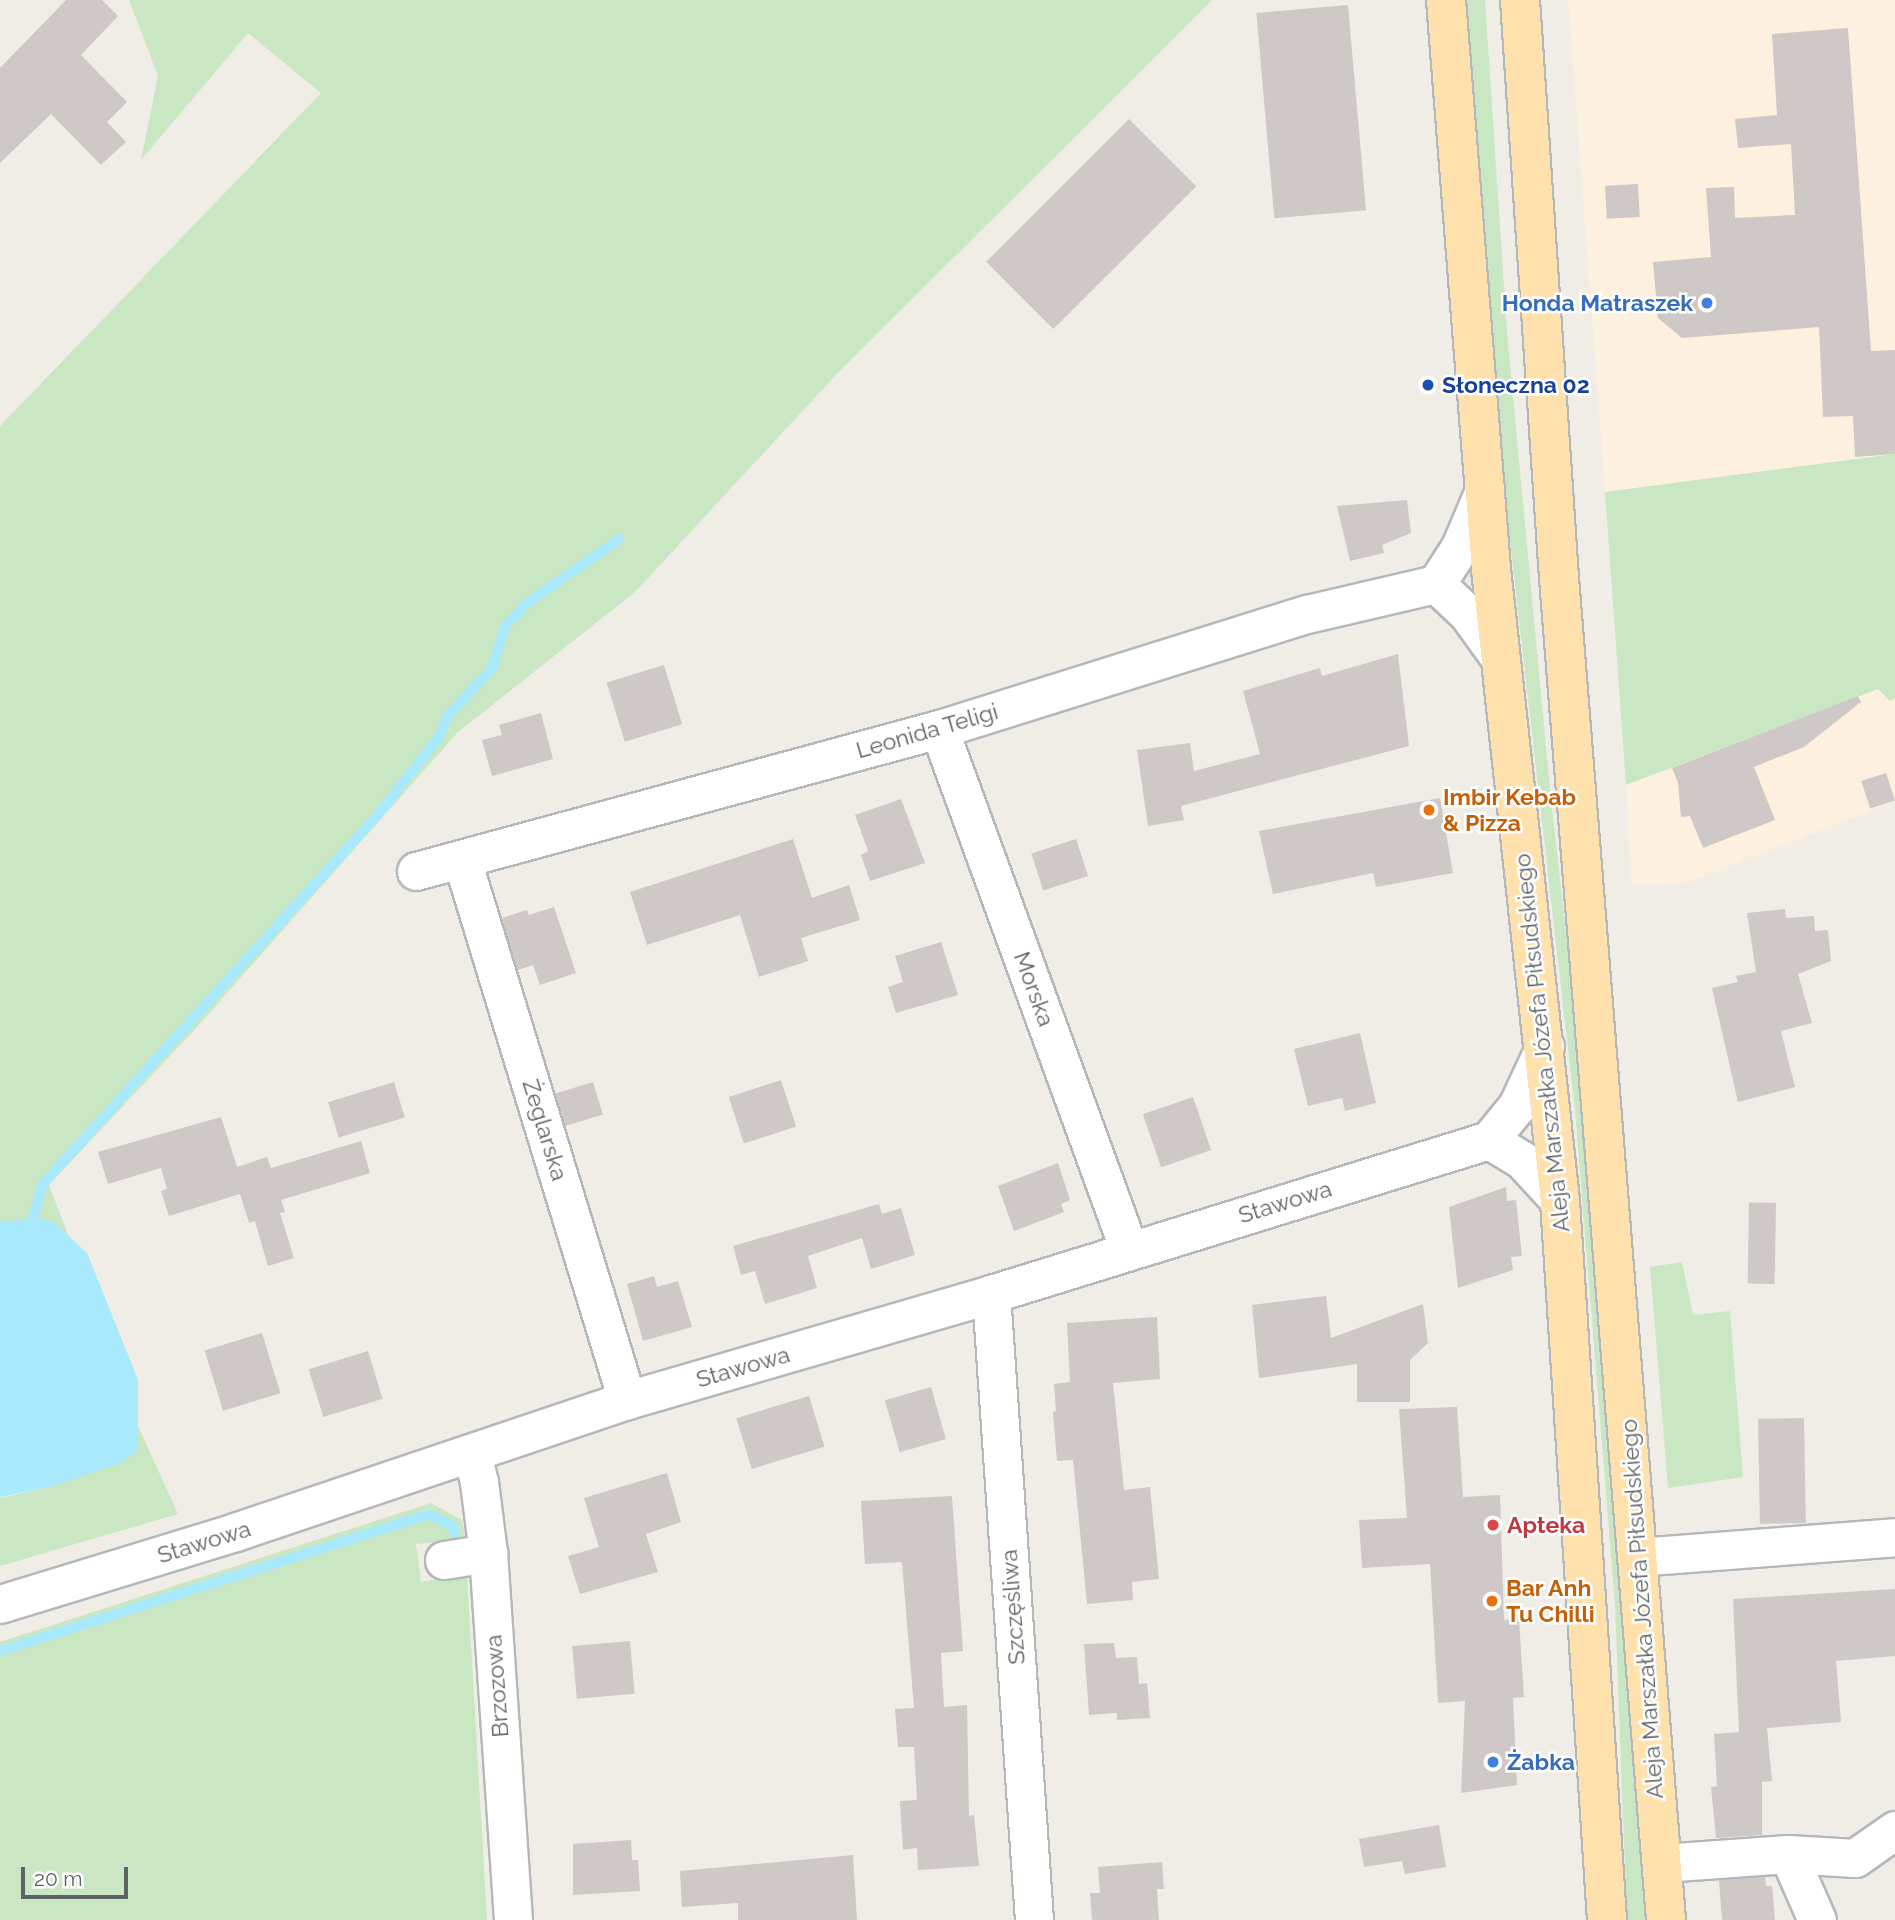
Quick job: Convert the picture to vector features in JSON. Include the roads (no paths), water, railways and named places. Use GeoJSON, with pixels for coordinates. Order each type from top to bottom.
{"type":"FeatureCollection","features":[{"type":"Feature","properties":{"kind":"main road","name":"Aleja Marszałka Józefa Piłsudskiego"},"geometry":{"type":"LineString","coordinates":[[1446,0],[1501,660],[1560,1201],[1608,1920]]}},
{"type":"Feature","properties":{"kind":"main road","name":"Aleja Marszałka Józefa Piłsudskiego"},"geometry":{"type":"LineString","coordinates":[[1520,0],[1559,578],[1666,1920]]}},
{"type":"Feature","properties":{"kind":"street"},"geometry":{"type":"LineString","coordinates":[[1485,488],[1460,547],[1436,584],[1467,613],[1501,660]]}},
{"type":"Feature","properties":{"kind":"street","name":"Leonida Teligi"},"geometry":{"type":"LineString","coordinates":[[416,871],[939,729],[1307,614],[1436,584]]}},
{"type":"Feature","properties":{"kind":"street","name":"Morska"},"geometry":{"type":"LineString","coordinates":[[939,729],[1129,1250]]}},
{"type":"Feature","properties":{"kind":"street","name":"Żeglarska"},"geometry":{"type":"LineString","coordinates":[[462,860],[627,1400]]}},
{"type":"Feature","properties":{"kind":"street"},"geometry":{"type":"LineString","coordinates":[[1545,1046],[1517,1107],[1489,1140],[1522,1160],[1560,1201]]}},
{"type":"Feature","properties":{"kind":"street","name":"Stawowa"},"geometry":{"type":"LineString","coordinates":[[0,1604],[235,1532],[627,1400],[991,1294],[1489,1140]]}},
{"type":"Feature","properties":{"kind":"street","name":"Szczęśliwa"},"geometry":{"type":"LineString","coordinates":[[991,1294],[1034,1920]]}},
{"type":"Feature","properties":{"kind":"street","name":"Brzozowa"},"geometry":{"type":"LineString","coordinates":[[472,1454],[479,1482],[488,1553],[513,1920]]}},
{"type":"Feature","properties":{"kind":"street"},"geometry":{"type":"LineString","coordinates":[[1638,1557],[1895,1537]]}},
{"type":"Feature","properties":{"kind":"street"},"geometry":{"type":"LineString","coordinates":[[444,1560],[488,1553]]}},
{"type":"Feature","properties":{"kind":"street"},"geometry":{"type":"LineString","coordinates":[[1661,1863],[1788,1854],[1854,1858],[1895,1830]]}},
{"type":"Feature","properties":{"kind":"street"},"geometry":{"type":"LineString","coordinates":[[1788,1854],[1817,1920]]}},
{"type":"Feature","properties":{"kind":"water"},"geometry":{"type":"Polygon","coordinates":[[[33,1219],[52,1221],[87,1253],[138,1380],[138,1451],[120,1463],[53,1486],[0,1497],[0,1222],[33,1219]]]}},
{"type":"Feature","properties":{"kind":"waterway"},"geometry":{"type":"LineString","coordinates":[[33,1219],[42,1185],[375,818],[439,737],[448,715],[492,669],[505,626],[527,603],[619,539]]}},
{"type":"Feature","properties":{"kind":"waterway"},"geometry":{"type":"LineString","coordinates":[[0,1651],[428,1514],[453,1526],[455,1534]]}},
{"type":"Feature","properties":{"kind":"place","name":"Honda Matraszek"},"geometry":{"type":"Point","coordinates":[1707,303]}},
{"type":"Feature","properties":{"kind":"place","name":"Słoneczna 02"},"geometry":{"type":"Point","coordinates":[1428,385]}},
{"type":"Feature","properties":{"kind":"place","name":"Imbir Kebab & Pizza"},"geometry":{"type":"Point","coordinates":[1429,810]}},
{"type":"Feature","properties":{"kind":"place","name":"Apteka"},"geometry":{"type":"Point","coordinates":[1493,1525]}},
{"type":"Feature","properties":{"kind":"place","name":"Bar Anh Tu Chilli"},"geometry":{"type":"Point","coordinates":[1492,1601]}},
{"type":"Feature","properties":{"kind":"place","name":"Żabka"},"geometry":{"type":"Point","coordinates":[1493,1762]}}]}
